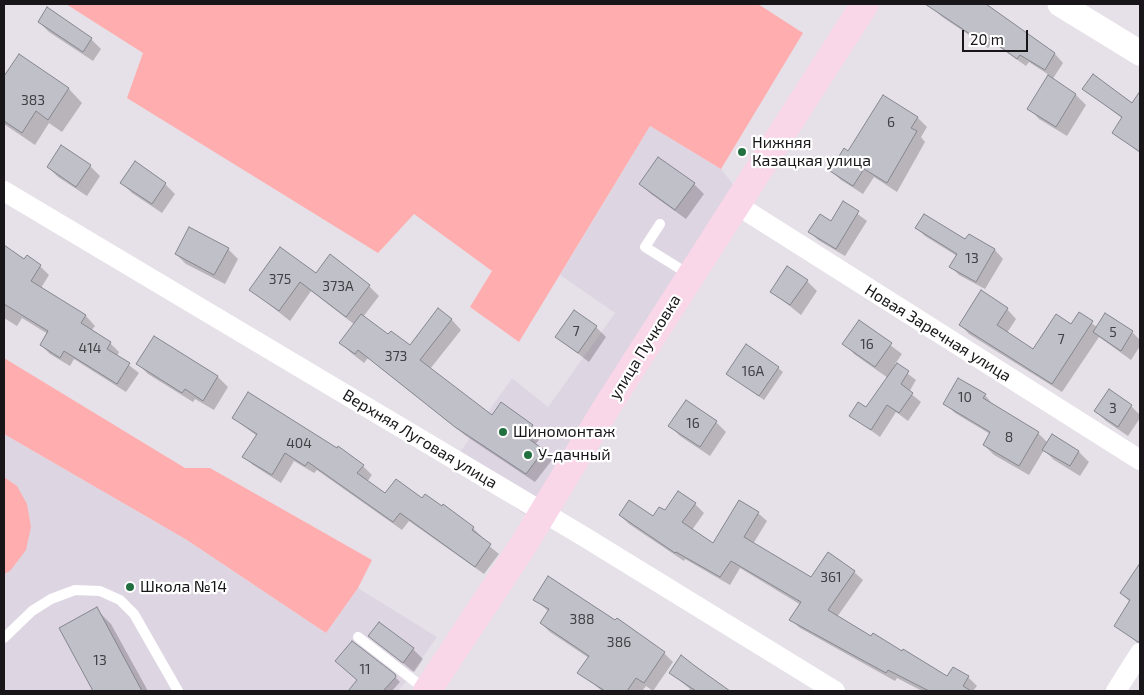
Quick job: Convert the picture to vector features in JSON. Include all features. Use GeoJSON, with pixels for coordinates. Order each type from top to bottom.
{"type":"FeatureCollection","features":[{"type":"Feature","properties":{"kind":"main road","name":"улица Пучковка"},"geometry":{"type":"LineString","coordinates":[[427,691],[524,544],[690,275],[737,205],[865,4]]}},
{"type":"Feature","properties":{"kind":"street"},"geometry":{"type":"LineString","coordinates":[[1060,4],[1140,53]]}},
{"type":"Feature","properties":{"kind":"street","name":"Верхняя Луговая улица"},"geometry":{"type":"LineString","coordinates":[[4,191],[542,512],[835,691]]}},
{"type":"Feature","properties":{"kind":"street","name":"Новая Заречная улица"},"geometry":{"type":"LineString","coordinates":[[737,205],[1140,460]]}},
{"type":"Feature","properties":{"kind":"street"},"geometry":{"type":"LineString","coordinates":[[1116,691],[1140,653]]}},
{"type":"Feature","properties":{"kind":"lane"},"geometry":{"type":"LineString","coordinates":[[660,224],[645,246],[690,275]]}},
{"type":"Feature","properties":{"kind":"lane"},"geometry":{"type":"LineString","coordinates":[[4,638],[32,611],[51,599],[75,590],[100,591],[120,600],[134,614],[178,691]]}},
{"type":"Feature","properties":{"kind":"lane"},"geometry":{"type":"LineString","coordinates":[[358,637],[427,691]]}},
{"type":"Feature","properties":{"kind":"shaded area"},"geometry":{"type":"Polygon","coordinates":[[[66,4],[758,4],[803,33],[721,169],[650,126],[519,342],[470,307],[492,271],[414,214],[378,253],[127,98],[143,53],[66,4]]]}},
{"type":"Feature","properties":{"kind":"shaded area"},"geometry":{"type":"Polygon","coordinates":[[[650,126],[721,169],[733,184],[530,518],[451,465],[512,378],[548,407],[615,313],[560,275],[650,126]]]}},
{"type":"Feature","properties":{"kind":"shaded area"},"geometry":{"type":"Polygon","coordinates":[[[4,358],[185,468],[210,468],[372,560],[358,588],[326,633],[187,540],[4,434],[4,358]]]}},
{"type":"Feature","properties":{"kind":"shaded area","name":"Школа №14"},"geometry":{"type":"Polygon","coordinates":[[[4,434],[187,540],[326,633],[358,588],[437,637],[399,691],[4,691],[4,434]]]}},
{"type":"Feature","properties":{"kind":"shaded area"},"geometry":{"type":"Polygon","coordinates":[[[4,477],[17,486],[27,504],[31,527],[26,550],[10,571],[4,574],[4,477]]]}},
{"type":"Feature","properties":{"kind":"building"},"geometry":{"type":"Polygon","coordinates":[[[925,4],[986,4],[1055,53],[1045,70],[1020,55],[1017,59],[983,34],[979,40],[925,4]]]}},
{"type":"Feature","properties":{"kind":"building"},"geometry":{"type":"Polygon","coordinates":[[[47,7],[92,38],[83,52],[38,22],[47,7]]]}},
{"type":"Feature","properties":{"kind":"building"},"geometry":{"type":"Polygon","coordinates":[[[19,54],[69,88],[48,120],[36,111],[22,133],[4,121],[4,76],[19,54]]]}},
{"type":"Feature","properties":{"kind":"building"},"geometry":{"type":"Polygon","coordinates":[[[1093,74],[1132,103],[1140,91],[1140,152],[1112,133],[1122,117],[1082,89],[1093,74]]]}},
{"type":"Feature","properties":{"kind":"building"},"geometry":{"type":"Polygon","coordinates":[[[1048,75],[1076,94],[1056,127],[1027,109],[1048,75]]]}},
{"type":"Feature","properties":{"kind":"building"},"geometry":{"type":"Polygon","coordinates":[[[883,95],[918,117],[911,128],[917,131],[887,183],[864,169],[853,186],[830,171],[844,148],[848,151],[883,95]]]}},
{"type":"Feature","properties":{"kind":"building"},"geometry":{"type":"Polygon","coordinates":[[[61,145],[91,165],[76,187],[47,167],[61,145]]]}},
{"type":"Feature","properties":{"kind":"building"},"geometry":{"type":"Polygon","coordinates":[[[658,157],[695,183],[675,210],[639,184],[658,157]]]}},
{"type":"Feature","properties":{"kind":"building"},"geometry":{"type":"Polygon","coordinates":[[[135,161],[166,183],[152,204],[120,183],[135,161]]]}},
{"type":"Feature","properties":{"kind":"building"},"geometry":{"type":"Polygon","coordinates":[[[843,201],[859,211],[836,249],[808,232],[820,214],[831,221],[843,201]]]}},
{"type":"Feature","properties":{"kind":"building"},"geometry":{"type":"Polygon","coordinates":[[[924,214],[965,239],[969,234],[995,249],[976,282],[949,267],[957,254],[915,228],[924,214]]]}},
{"type":"Feature","properties":{"kind":"building"},"geometry":{"type":"Polygon","coordinates":[[[189,227],[229,248],[214,275],[175,254],[189,227]]]}},
{"type":"Feature","properties":{"kind":"building"},"geometry":{"type":"Polygon","coordinates":[[[4,245],[24,259],[27,255],[41,265],[31,281],[86,315],[81,323],[111,342],[107,349],[130,363],[117,384],[64,351],[60,358],[40,345],[48,331],[4,304],[4,245]]]}},
{"type":"Feature","properties":{"kind":"building"},"geometry":{"type":"Polygon","coordinates":[[[280,247],[316,273],[330,254],[370,285],[346,317],[300,282],[279,311],[249,290],[280,247]]]}},
{"type":"Feature","properties":{"kind":"building"},"geometry":{"type":"Polygon","coordinates":[[[787,266],[808,280],[790,305],[770,292],[787,266]]]}},
{"type":"Feature","properties":{"kind":"building"},"geometry":{"type":"Polygon","coordinates":[[[981,290],[1008,308],[997,325],[1033,349],[1056,314],[1071,324],[1079,312],[1093,321],[1052,384],[959,325],[981,290]]]}},
{"type":"Feature","properties":{"kind":"building"},"geometry":{"type":"Polygon","coordinates":[[[438,308],[452,319],[420,360],[492,415],[501,402],[533,425],[525,436],[544,450],[526,474],[455,427],[358,350],[355,354],[339,343],[361,314],[388,334],[391,331],[410,345],[438,308]]]}},
{"type":"Feature","properties":{"kind":"building"},"geometry":{"type":"Polygon","coordinates":[[[574,310],[597,326],[578,353],[555,337],[574,310]]]}},
{"type":"Feature","properties":{"kind":"building"},"geometry":{"type":"Polygon","coordinates":[[[1105,313],[1133,331],[1121,351],[1093,332],[1105,313]]]}},
{"type":"Feature","properties":{"kind":"building"},"geometry":{"type":"Polygon","coordinates":[[[859,320],[892,343],[875,367],[842,344],[859,320]]]}},
{"type":"Feature","properties":{"kind":"building"},"geometry":{"type":"Polygon","coordinates":[[[154,336],[218,376],[203,401],[185,389],[182,393],[136,364],[154,336]]]}},
{"type":"Feature","properties":{"kind":"building"},"geometry":{"type":"Polygon","coordinates":[[[746,344],[779,367],[759,396],[726,374],[746,344]]]}},
{"type":"Feature","properties":{"kind":"building"},"geometry":{"type":"Polygon","coordinates":[[[897,363],[909,371],[901,384],[913,393],[899,413],[887,405],[871,430],[849,416],[858,402],[866,407],[897,363]]]}},
{"type":"Feature","properties":{"kind":"building"},"geometry":{"type":"Polygon","coordinates":[[[958,378],[986,394],[983,398],[1039,432],[1019,466],[983,445],[990,432],[943,404],[958,378]]]}},
{"type":"Feature","properties":{"kind":"building"},"geometry":{"type":"Polygon","coordinates":[[[1109,389],[1132,405],[1118,427],[1094,411],[1109,389]]]}},
{"type":"Feature","properties":{"kind":"building"},"geometry":{"type":"Polygon","coordinates":[[[248,392],[337,448],[338,446],[364,465],[357,473],[385,493],[396,479],[422,498],[425,494],[442,506],[443,504],[474,527],[472,530],[491,544],[475,567],[400,513],[393,522],[308,462],[305,466],[285,453],[272,475],[242,457],[257,434],[232,418],[248,392]]]}},
{"type":"Feature","properties":{"kind":"building"},"geometry":{"type":"Polygon","coordinates":[[[686,400],[717,421],[700,447],[668,426],[686,400]]]}},
{"type":"Feature","properties":{"kind":"building"},"geometry":{"type":"Polygon","coordinates":[[[1052,434],[1079,451],[1070,466],[1042,450],[1052,434]]]}},
{"type":"Feature","properties":{"kind":"building"},"geometry":{"type":"Polygon","coordinates":[[[678,491],[696,503],[682,522],[713,543],[739,500],[759,512],[744,537],[811,577],[828,552],[855,571],[828,610],[871,636],[873,633],[902,651],[903,649],[947,676],[953,667],[969,676],[963,686],[971,691],[929,691],[888,670],[886,673],[789,620],[801,602],[731,561],[720,577],[675,553],[619,515],[629,500],[653,516],[659,507],[665,510],[678,491]]]}},
{"type":"Feature","properties":{"kind":"building"},"geometry":{"type":"Polygon","coordinates":[[[1140,563],[1140,641],[1138,642],[1114,626],[1130,600],[1120,593],[1140,563]]]}},
{"type":"Feature","properties":{"kind":"building"},"geometry":{"type":"Polygon","coordinates":[[[548,576],[615,620],[617,618],[665,652],[644,683],[636,678],[627,691],[605,691],[577,673],[589,656],[540,623],[549,609],[533,600],[548,576]]]}},
{"type":"Feature","properties":{"kind":"building","name":"Школа №14"},"geometry":{"type":"Polygon","coordinates":[[[97,607],[142,691],[93,691],[59,628],[97,607]]]}},
{"type":"Feature","properties":{"kind":"building"},"geometry":{"type":"Polygon","coordinates":[[[379,622],[414,648],[403,663],[368,636],[379,622]]]}},
{"type":"Feature","properties":{"kind":"building"},"geometry":{"type":"Polygon","coordinates":[[[352,641],[395,674],[396,677],[383,691],[348,691],[357,680],[335,661],[352,641]]]}},
{"type":"Feature","properties":{"kind":"building"},"geometry":{"type":"Polygon","coordinates":[[[681,655],[730,691],[696,691],[669,673],[681,655]]]}},
{"type":"Feature","properties":{"kind":"place","name":"Нижняя Казацкая улица"},"geometry":{"type":"Point","coordinates":[742,152]}},
{"type":"Feature","properties":{"kind":"place","name":"Шиномонтаж"},"geometry":{"type":"Point","coordinates":[503,432]}},
{"type":"Feature","properties":{"kind":"place","name":"У-дачный"},"geometry":{"type":"Point","coordinates":[528,455]}},
{"type":"Feature","properties":{"kind":"place","name":"Школа №14"},"geometry":{"type":"Point","coordinates":[130,587]}}]}
